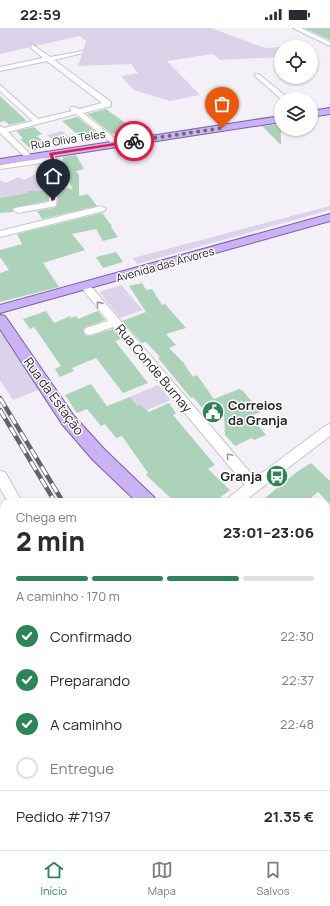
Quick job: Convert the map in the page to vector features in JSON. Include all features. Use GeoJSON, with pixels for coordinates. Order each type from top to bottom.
{"type":"FeatureCollection","features":[{"type":"Feature","properties":{"kind":"main road"},"geometry":{"type":"LineString","coordinates":[[318,113],[330,111]]}},
{"type":"Feature","properties":{"kind":"main road","name":"Rua Oliva Teles"},"geometry":{"type":"LineString","coordinates":[[0,162],[51,156],[274,120]]}},
{"type":"Feature","properties":{"kind":"main road","name":"Avenida das Árvores"},"geometry":{"type":"LineString","coordinates":[[0,309],[330,217]]}},
{"type":"Feature","properties":{"kind":"main road","name":"Rua da Estação"},"geometry":{"type":"LineString","coordinates":[[0,319],[68,420],[99,455],[144,498]]}},
{"type":"Feature","properties":{"kind":"street"},"geometry":{"type":"LineString","coordinates":[[296,28],[330,44]]}},
{"type":"Feature","properties":{"kind":"street"},"geometry":{"type":"LineString","coordinates":[[1,129],[106,102],[33,47]]}},
{"type":"Feature","properties":{"kind":"street"},"geometry":{"type":"LineString","coordinates":[[0,69],[81,52]]}},
{"type":"Feature","properties":{"kind":"street"},"geometry":{"type":"LineString","coordinates":[[257,75],[277,92]]}},
{"type":"Feature","properties":{"kind":"street"},"geometry":{"type":"LineString","coordinates":[[0,87],[34,118]]}},
{"type":"Feature","properties":{"kind":"street"},"geometry":{"type":"LineString","coordinates":[[1,129],[34,118],[76,110],[118,144]]}},
{"type":"Feature","properties":{"kind":"street"},"geometry":{"type":"LineString","coordinates":[[1,129],[29,158]]}},
{"type":"Feature","properties":{"kind":"street"},"geometry":{"type":"LineString","coordinates":[[0,167],[51,156],[56,170],[54,176],[53,204],[18,210]]}},
{"type":"Feature","properties":{"kind":"street"},"geometry":{"type":"LineString","coordinates":[[0,234],[101,209]]}},
{"type":"Feature","properties":{"kind":"street","name":"Rua Conde Burnay"},"geometry":{"type":"LineString","coordinates":[[85,286],[254,486]]}},
{"type":"Feature","properties":{"kind":"street"},"geometry":{"type":"LineString","coordinates":[[90,331],[115,322]]}},
{"type":"Feature","properties":{"kind":"street"},"geometry":{"type":"LineString","coordinates":[[238,498],[330,429]]}},
{"type":"Feature","properties":{"kind":"street"},"geometry":{"type":"LineString","coordinates":[[0,476],[12,498]]}},
{"type":"Feature","properties":{"kind":"shaded area"},"geometry":{"type":"Polygon","coordinates":[[[0,28],[211,28],[265,48],[274,47],[274,57],[220,60],[213,54],[167,61],[200,95],[170,101],[134,90],[121,76],[138,73],[131,64],[78,66],[86,41],[80,36],[0,54],[0,28]]]}},
{"type":"Feature","properties":{"kind":"shaded area"},"geometry":{"type":"Polygon","coordinates":[[[62,131],[72,140],[57,144],[47,135],[62,131]]]}},
{"type":"Feature","properties":{"kind":"shaded area"},"geometry":{"type":"Polygon","coordinates":[[[38,173],[45,176],[45,190],[30,191],[29,194],[20,194],[20,196],[0,200],[0,180],[6,183],[18,177],[24,180],[38,173]]]}},
{"type":"Feature","properties":{"kind":"shaded area"},"geometry":{"type":"Polygon","coordinates":[[[330,206],[330,210],[137,264],[133,258],[330,206]]]}},
{"type":"Feature","properties":{"kind":"shaded area"},"geometry":{"type":"Polygon","coordinates":[[[121,285],[143,310],[120,318],[100,293],[121,285]]]}},
{"type":"Feature","properties":{"kind":"shaded area"},"geometry":{"type":"Polygon","coordinates":[[[0,326],[41,389],[13,400],[0,380],[0,326]]]}},
{"type":"Feature","properties":{"kind":"shaded area"},"geometry":{"type":"Polygon","coordinates":[[[158,385],[171,400],[138,414],[125,399],[158,385]]]}},
{"type":"Feature","properties":{"kind":"building"},"geometry":{"type":"Polygon","coordinates":[[[304,28],[330,28],[330,40],[304,28]]]}},
{"type":"Feature","properties":{"kind":"building"},"geometry":{"type":"Polygon","coordinates":[[[0,96],[27,121],[9,125],[5,121],[0,122],[0,96]]]}},
{"type":"Feature","properties":{"kind":"building"},"geometry":{"type":"Polygon","coordinates":[[[106,109],[135,130],[112,134],[87,114],[106,109]]]}},
{"type":"Feature","properties":{"kind":"building"},"geometry":{"type":"Polygon","coordinates":[[[77,117],[102,137],[86,142],[62,121],[77,117]]]}},
{"type":"Feature","properties":{"kind":"building"},"geometry":{"type":"Polygon","coordinates":[[[274,125],[274,136],[281,136],[281,145],[262,126],[274,125]]]}},
{"type":"Feature","properties":{"kind":"building"},"geometry":{"type":"Polygon","coordinates":[[[34,127],[42,134],[37,136],[48,146],[33,151],[20,139],[23,138],[16,131],[34,127]]]}},
{"type":"Feature","properties":{"kind":"building"},"geometry":{"type":"Polygon","coordinates":[[[76,155],[84,169],[76,171],[79,175],[79,196],[88,194],[97,206],[42,219],[37,211],[57,207],[59,189],[69,188],[73,190],[63,169],[63,157],[76,155]]]}},
{"type":"Feature","properties":{"kind":"building"},"geometry":{"type":"Polygon","coordinates":[[[48,190],[48,201],[15,207],[12,209],[13,212],[0,213],[0,198],[28,193],[28,191],[48,190]]]}},
{"type":"Feature","properties":{"kind":"building"},"geometry":{"type":"Polygon","coordinates":[[[102,213],[118,237],[103,241],[96,229],[72,234],[85,250],[43,263],[59,287],[0,302],[0,273],[9,270],[0,257],[0,250],[22,244],[17,234],[102,213]]]}},
{"type":"Feature","properties":{"kind":"building"},"geometry":{"type":"Polygon","coordinates":[[[116,252],[123,262],[103,268],[96,257],[116,252]]]}},
{"type":"Feature","properties":{"kind":"building"},"geometry":{"type":"Polygon","coordinates":[[[142,283],[146,290],[152,289],[162,305],[165,304],[186,328],[166,334],[176,345],[169,348],[183,362],[193,377],[197,375],[214,399],[239,389],[242,390],[261,412],[250,416],[266,435],[254,440],[252,438],[235,446],[225,435],[224,415],[212,420],[193,397],[191,398],[158,358],[160,357],[146,342],[142,343],[122,321],[146,312],[129,286],[142,283]]]}},
{"type":"Feature","properties":{"kind":"building"},"geometry":{"type":"Polygon","coordinates":[[[46,311],[54,323],[70,316],[71,318],[76,316],[78,319],[98,311],[105,320],[86,327],[83,330],[85,335],[90,336],[113,329],[121,339],[115,341],[148,383],[123,393],[96,358],[72,368],[74,371],[60,377],[55,369],[61,366],[34,327],[30,329],[23,319],[46,311]]]}},
{"type":"Feature","properties":{"kind":"building"},"geometry":{"type":"Polygon","coordinates":[[[91,384],[107,406],[130,397],[137,406],[140,405],[149,412],[169,403],[176,413],[173,415],[215,465],[208,469],[230,490],[219,498],[171,498],[146,475],[148,473],[122,436],[116,438],[105,424],[101,426],[87,409],[77,413],[65,395],[91,384]]]}},
{"type":"Feature","properties":{"kind":"building"},"geometry":{"type":"Polygon","coordinates":[[[311,463],[330,481],[330,498],[324,498],[318,492],[311,498],[265,498],[298,471],[311,463]]]}},
{"type":"Feature","properties":{"kind":"railway"},"geometry":{"type":"LineString","coordinates":[[0,398],[61,498]]}},
{"type":"Feature","properties":{"kind":"railway"},"geometry":{"type":"LineString","coordinates":[[0,410],[53,498]]}},
{"type":"Feature","properties":{"kind":"way so far"},"geometry":{"type":"LineString","coordinates":[[134,141],[222,128]]}},
{"type":"Feature","properties":{"kind":"place","name":"Correios da Granja"},"geometry":{"type":"Point","coordinates":[213,412]}},
{"type":"Feature","properties":{"kind":"place","name":"Granja"},"geometry":{"type":"Point","coordinates":[277,476]}},
{"type":"Feature","properties":{"kind":"route"},"geometry":{"type":"LineString","coordinates":[[53,200],[54,176],[56,170],[50,154],[134,141]]}}]}
